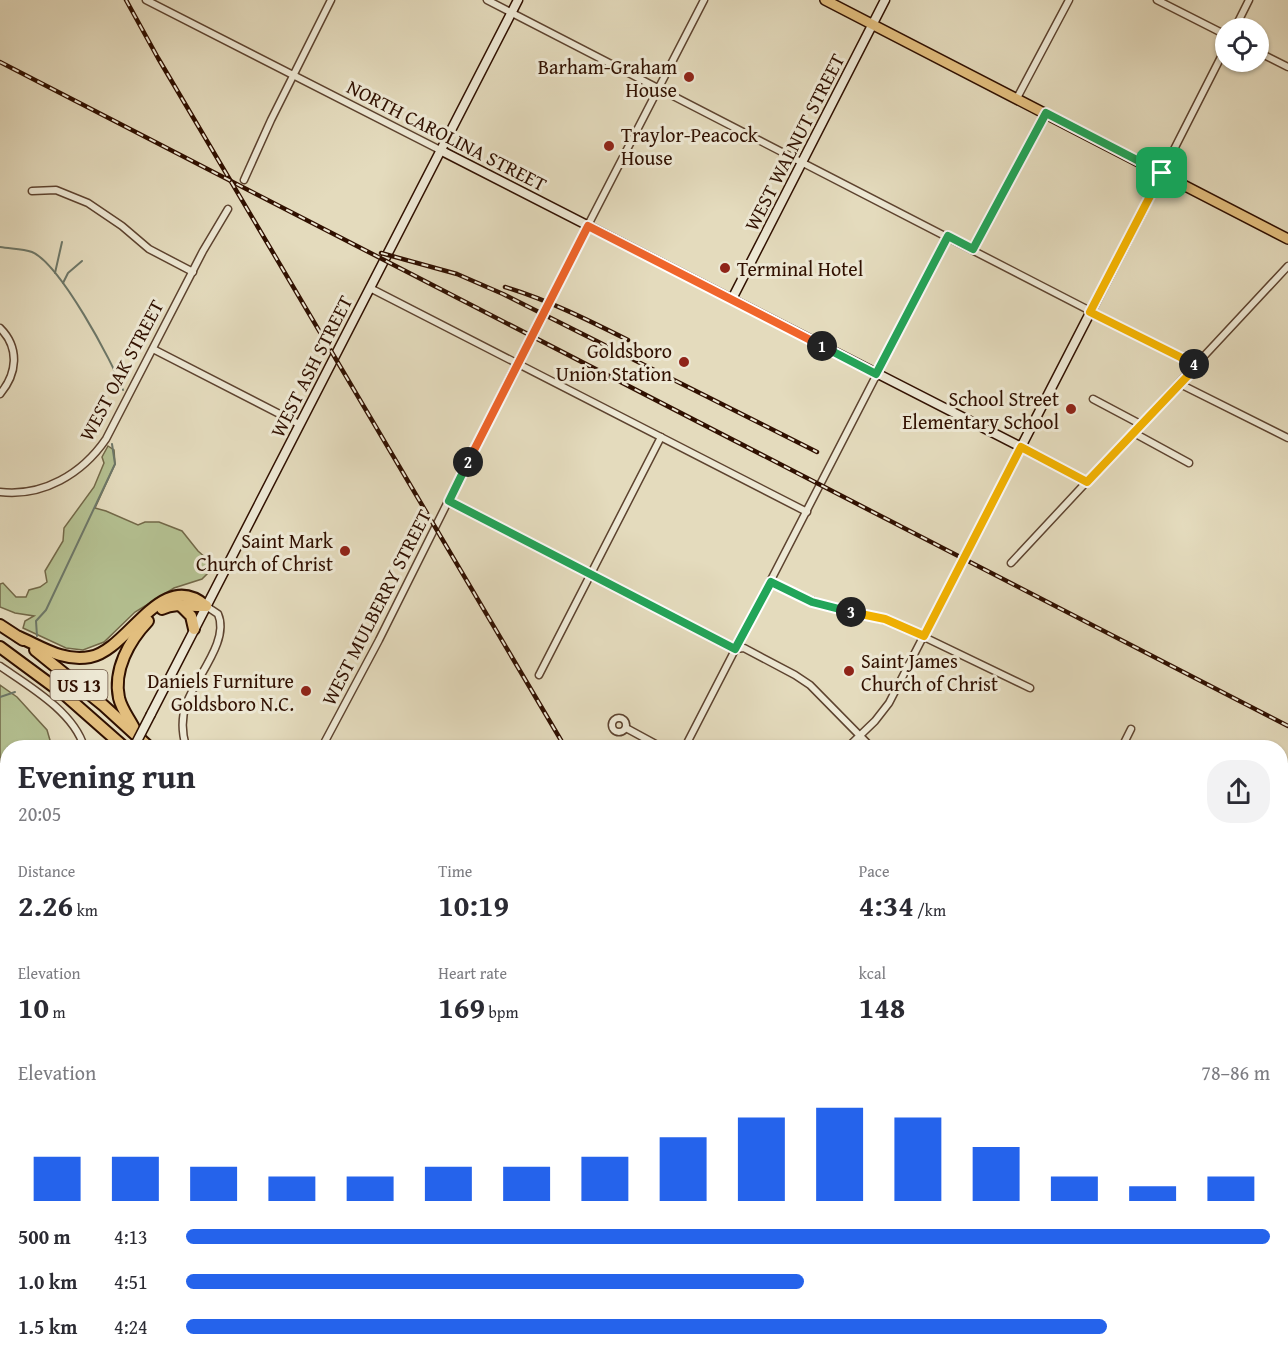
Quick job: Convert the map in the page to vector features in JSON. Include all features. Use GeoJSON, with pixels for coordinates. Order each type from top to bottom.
{"type":"FeatureCollection","features":[{"type":"Feature","properties":{"kind":"highway"},"geometry":{"type":"LineString","coordinates":[[19,637],[63,657],[88,658],[108,649],[154,606],[168,599],[191,596],[206,606]]}},
{"type":"Feature","properties":{"kind":"highway"},"geometry":{"type":"LineString","coordinates":[[137,735],[119,698],[122,662],[134,637],[162,609],[174,605],[206,606]]}},
{"type":"Feature","properties":{"kind":"highway"},"geometry":{"type":"LineString","coordinates":[[180,605],[191,616],[194,629]]}},
{"type":"Feature","properties":{"kind":"highway","name":"US 13"},"geometry":{"type":"LineString","coordinates":[[0,625],[19,637],[103,705],[142,740]]}},
{"type":"Feature","properties":{"kind":"highway","name":"US 13"},"geometry":{"type":"LineString","coordinates":[[0,647],[65,695],[116,740]]}},
{"type":"Feature","properties":{"kind":"main road"},"geometry":{"type":"LineString","coordinates":[[825,0],[1288,239]]}},
{"type":"Feature","properties":{"kind":"street"},"geometry":{"type":"LineString","coordinates":[[244,180],[331,0]]}},
{"type":"Feature","properties":{"kind":"street"},"geometry":{"type":"LineString","coordinates":[[487,0],[1197,366]]}},
{"type":"Feature","properties":{"kind":"street","name":"WEST ASH STREET"},"geometry":{"type":"LineString","coordinates":[[138,740],[518,0]]}},
{"type":"Feature","properties":{"kind":"street","name":"WEST MULBERRY STREET"},"geometry":{"type":"LineString","coordinates":[[326,740],[704,0]]}},
{"type":"Feature","properties":{"kind":"street","name":"WEST WALNUT STREET"},"geometry":{"type":"LineString","coordinates":[[732,299],[885,0]]}},
{"type":"Feature","properties":{"kind":"street"},"geometry":{"type":"LineString","coordinates":[[1017,98],[1069,0]]}},
{"type":"Feature","properties":{"kind":"street"},"geometry":{"type":"LineString","coordinates":[[1157,0],[1215,29]]}},
{"type":"Feature","properties":{"kind":"street"},"geometry":{"type":"LineString","coordinates":[[1240,18],[1250,0]]}},
{"type":"Feature","properties":{"kind":"street","name":"NORTH CAROLINA STREET"},"geometry":{"type":"LineString","coordinates":[[149,1],[1021,447]]}},
{"type":"Feature","properties":{"kind":"street"},"geometry":{"type":"LineString","coordinates":[[1269,58],[1288,67]]}},
{"type":"Feature","properties":{"kind":"street"},"geometry":{"type":"LineString","coordinates":[[855,740],[875,721],[889,703],[1215,69]]}},
{"type":"Feature","properties":{"kind":"street"},"geometry":{"type":"LineString","coordinates":[[973,249],[1046,113]]}},
{"type":"Feature","properties":{"kind":"street"},"geometry":{"type":"LineString","coordinates":[[32,191],[56,190],[88,203],[122,226],[141,244],[193,272]]}},
{"type":"Feature","properties":{"kind":"street","name":"WEST OAK STREET"},"geometry":{"type":"LineString","coordinates":[[0,492],[27,492],[71,475],[89,460],[106,439],[202,251],[228,209]]}},
{"type":"Feature","properties":{"kind":"street"},"geometry":{"type":"LineString","coordinates":[[689,740],[948,236]]}},
{"type":"Feature","properties":{"kind":"street"},"geometry":{"type":"LineString","coordinates":[[1011,563],[1288,266]]}},
{"type":"Feature","properties":{"kind":"street"},"geometry":{"type":"LineString","coordinates":[[370,288],[807,512]]}},
{"type":"Feature","properties":{"kind":"street"},"geometry":{"type":"LineString","coordinates":[[0,328],[9,340],[14,359],[11,379],[0,394]]}},
{"type":"Feature","properties":{"kind":"street"},"geometry":{"type":"LineString","coordinates":[[153,349],[299,424]]}},
{"type":"Feature","properties":{"kind":"street"},"geometry":{"type":"LineString","coordinates":[[1180,384],[1288,438]]}},
{"type":"Feature","properties":{"kind":"street"},"geometry":{"type":"LineString","coordinates":[[1093,399],[1142,425]]}},
{"type":"Feature","properties":{"kind":"street"},"geometry":{"type":"LineString","coordinates":[[1134,433],[1146,442],[1189,463]]}},
{"type":"Feature","properties":{"kind":"street"},"geometry":{"type":"LineString","coordinates":[[539,675],[661,437]]}},
{"type":"Feature","properties":{"kind":"street"},"geometry":{"type":"LineString","coordinates":[[1021,447],[1087,482]]}},
{"type":"Feature","properties":{"kind":"street"},"geometry":{"type":"LineString","coordinates":[[449,501],[735,649],[744,648],[800,678],[820,694],[865,740]]}},
{"type":"Feature","properties":{"kind":"street"},"geometry":{"type":"LineString","coordinates":[[771,582],[820,604],[885,619],[1030,688]]}},
{"type":"Feature","properties":{"kind":"street"},"geometry":{"type":"LineString","coordinates":[[185,740],[183,726],[185,706],[222,629],[218,614],[206,606]]}},
{"type":"Feature","properties":{"kind":"street"},"geometry":{"type":"LineString","coordinates":[[0,666],[65,715],[76,728],[81,740]]}},
{"type":"Feature","properties":{"kind":"street"},"geometry":{"type":"LineString","coordinates":[[626,728],[648,740]]}},
{"type":"Feature","properties":{"kind":"street"},"geometry":{"type":"LineString","coordinates":[[1126,740],[1131,729]]}},
{"type":"Feature","properties":{"kind":"green space"},"geometry":{"type":"Polygon","coordinates":[[[108,446],[114,450],[115,464],[95,508],[138,525],[145,522],[159,522],[182,531],[198,551],[215,566],[202,579],[174,588],[135,612],[104,642],[83,650],[66,648],[23,628],[25,621],[34,616],[15,613],[0,607],[0,584],[3,583],[16,597],[26,597],[29,590],[47,582],[45,571],[63,541],[64,528],[94,487],[104,463],[102,457],[108,446]]]}},
{"type":"Feature","properties":{"kind":"green space"},"geometry":{"type":"Polygon","coordinates":[[[0,685],[17,697],[47,730],[50,740],[0,740],[0,685]]]}},
{"type":"Feature","properties":{"kind":"waterway"},"geometry":{"type":"LineString","coordinates":[[55,273],[62,242]]}},
{"type":"Feature","properties":{"kind":"waterway"},"geometry":{"type":"LineString","coordinates":[[0,247],[32,252],[43,260],[56,275],[97,337],[123,390]]}},
{"type":"Feature","properties":{"kind":"waterway"},"geometry":{"type":"LineString","coordinates":[[63,283],[68,273],[82,261]]}},
{"type":"Feature","properties":{"kind":"waterway"},"geometry":{"type":"LineString","coordinates":[[37,636],[36,621],[46,610],[115,464],[112,444]]}},
{"type":"Feature","properties":{"kind":"waterway"},"geometry":{"type":"LineString","coordinates":[[0,697],[15,692]]}},
{"type":"Feature","properties":{"kind":"railway"},"geometry":{"type":"LineString","coordinates":[[126,0],[561,740]]}},
{"type":"Feature","properties":{"kind":"railway"},"geometry":{"type":"LineString","coordinates":[[0,62],[1288,726]]}},
{"type":"Feature","properties":{"kind":"railway"},"geometry":{"type":"LineString","coordinates":[[381,253],[457,274],[503,294],[817,452]]}},
{"type":"Feature","properties":{"kind":"railway"},"geometry":{"type":"LineString","coordinates":[[505,287],[552,304],[628,340]]}},
{"type":"Feature","properties":{"kind":"place","name":"Barham-Graham House"},"geometry":{"type":"Point","coordinates":[689,77]}},
{"type":"Feature","properties":{"kind":"place","name":"Traylor-Peacock House"},"geometry":{"type":"Point","coordinates":[609,146]}},
{"type":"Feature","properties":{"kind":"place","name":"Terminal Hotel"},"geometry":{"type":"Point","coordinates":[725,268]}},
{"type":"Feature","properties":{"kind":"place","name":"Goldsboro Union Station"},"geometry":{"type":"Point","coordinates":[684,362]}},
{"type":"Feature","properties":{"kind":"place","name":"School Street Elementary School"},"geometry":{"type":"Point","coordinates":[1071,409]}},
{"type":"Feature","properties":{"kind":"place","name":"Saint Mark Church of Christ"},"geometry":{"type":"Point","coordinates":[345,551]}},
{"type":"Feature","properties":{"kind":"place","name":"Saint James Church of Christ"},"geometry":{"type":"Point","coordinates":[849,671]}},
{"type":"Feature","properties":{"kind":"place","name":"Daniels Furniture Goldsboro N.C."},"geometry":{"type":"Point","coordinates":[306,691]}},
{"type":"Feature","properties":{"kind":"route"},"geometry":{"type":"LineString","coordinates":[[1046,113],[1162,173],[1090,312],[1197,366],[1087,482],[1021,447],[924,636],[885,619],[812,602],[771,582],[735,649],[449,501],[588,226],[876,374],[948,236],[973,249],[1046,113]]}}]}
